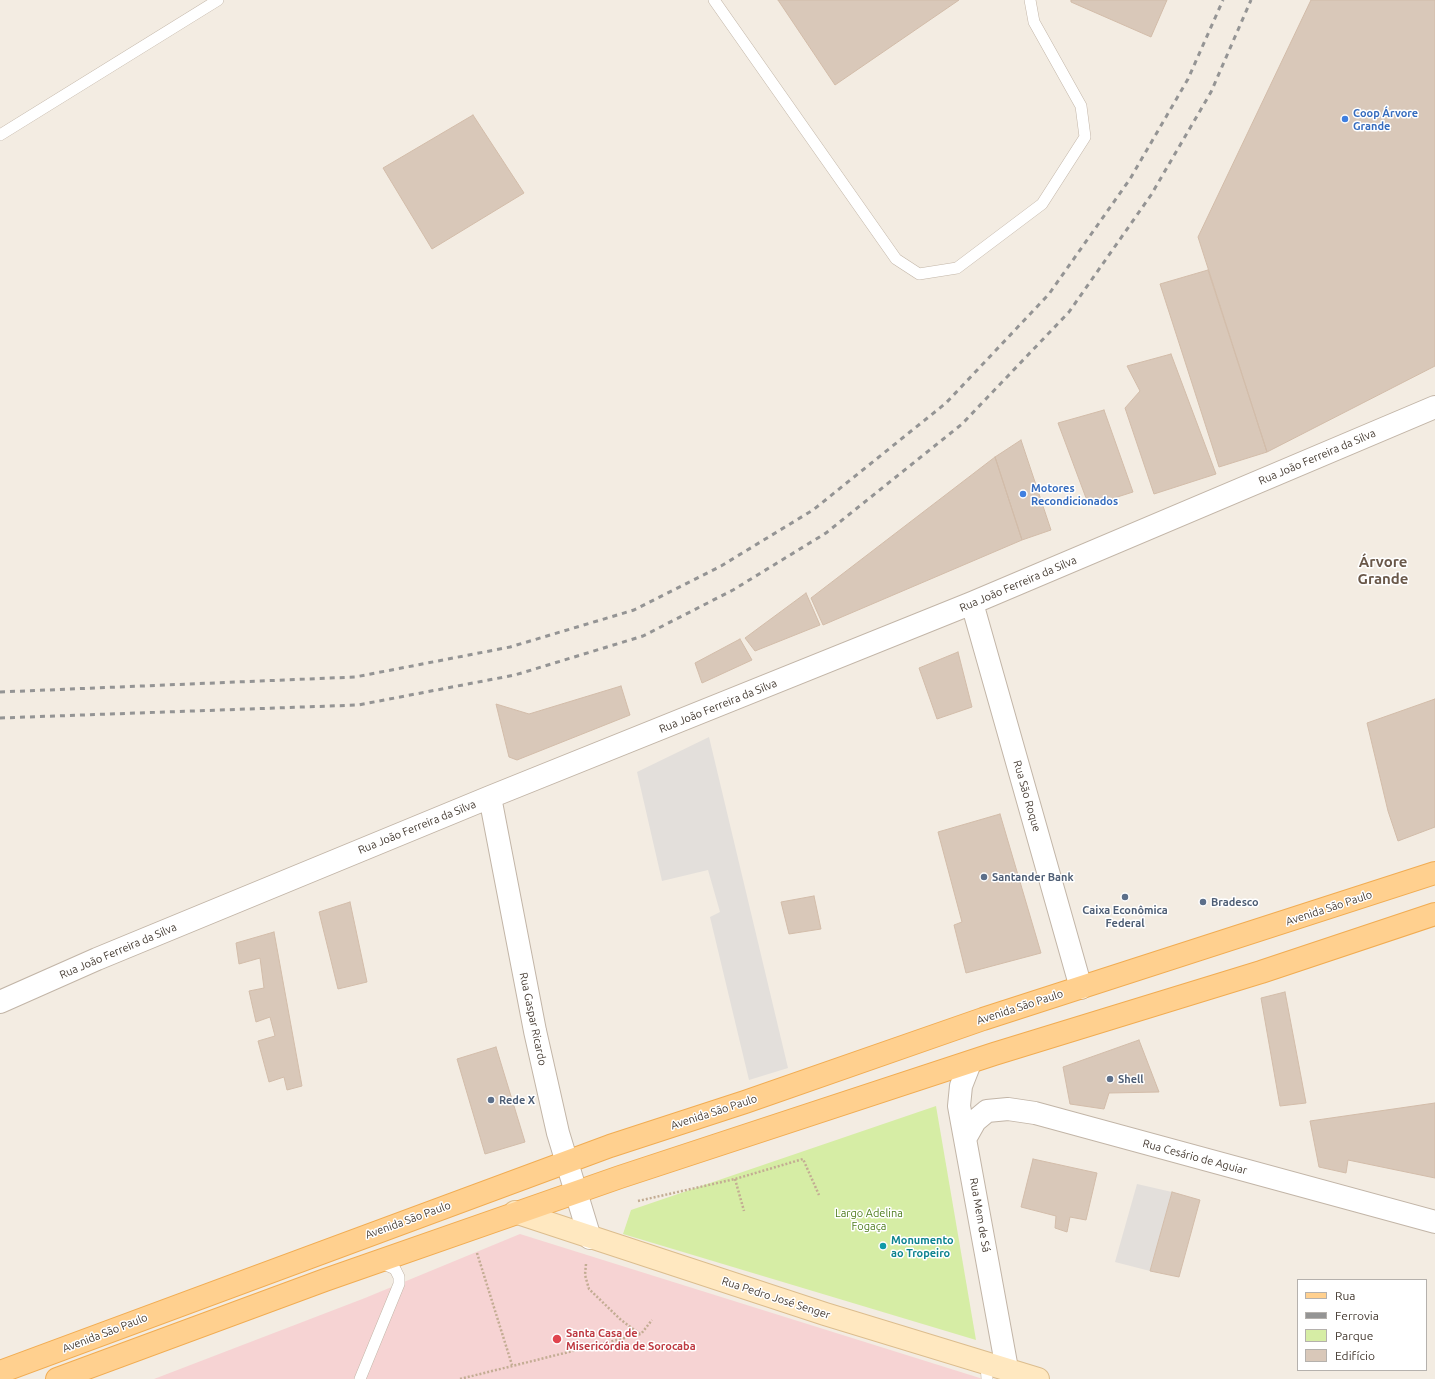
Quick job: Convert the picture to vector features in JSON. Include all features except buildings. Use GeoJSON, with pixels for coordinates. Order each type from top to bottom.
{"type":"FeatureCollection","features":[{"type":"Feature","properties":{"kind":"main road","name":"Avenida São Paulo"},"geometry":{"type":"LineString","coordinates":[[0,1372],[566,1161],[745,1102],[983,1019],[1435,873]]}},
{"type":"Feature","properties":{"kind":"main road"},"geometry":{"type":"LineString","coordinates":[[57,1379],[515,1212],[576,1193],[627,1174],[970,1063],[1260,972],[1435,914]]}},
{"type":"Feature","properties":{"kind":"main road","name":"Rua Pedro José Senger"},"geometry":{"type":"LineString","coordinates":[[515,1212],[589,1248],[825,1314],[986,1371],[1038,1379]]}},
{"type":"Feature","properties":{"kind":"street","name":"Rua João Ferreira da Silva"},"geometry":{"type":"LineString","coordinates":[[0,1002],[96,959],[490,797],[972,603],[1435,407]]}},
{"type":"Feature","properties":{"kind":"street","name":"Rua São Roque"},"geometry":{"type":"LineString","coordinates":[[972,603],[1081,988]]}},
{"type":"Feature","properties":{"kind":"street","name":"Rua Gaspar Ricardo"},"geometry":{"type":"LineString","coordinates":[[490,797],[535,1031],[566,1161],[576,1193],[589,1248]]}},
{"type":"Feature","properties":{"kind":"street","name":"Rua Mem de Sá"},"geometry":{"type":"LineString","coordinates":[[970,1063],[961,1086],[959,1106],[966,1137],[1008,1374]]}},
{"type":"Feature","properties":{"kind":"street","name":"Rua Cesário de Aguiar"},"geometry":{"type":"LineString","coordinates":[[966,1137],[975,1121],[987,1111],[1008,1109],[1035,1114],[1435,1222]]}},
{"type":"Feature","properties":{"kind":"lane"},"geometry":{"type":"LineString","coordinates":[[0,135],[218,0]]}},
{"type":"Feature","properties":{"kind":"lane"},"geometry":{"type":"LineString","coordinates":[[714,0],[896,259],[919,274],[957,268],[1042,204],[1085,137],[1081,106],[1034,22],[1030,0]]}},
{"type":"Feature","properties":{"kind":"lane"},"geometry":{"type":"LineString","coordinates":[[360,1379],[399,1284],[400,1277],[395,1269],[379,1261]]}},
{"type":"Feature","properties":{"kind":"path"},"geometry":{"type":"LineString","coordinates":[[632,1202],[735,1179],[803,1159],[819,1195]]}},
{"type":"Feature","properties":{"kind":"path"},"geometry":{"type":"LineString","coordinates":[[735,1179],[744,1211]]}},
{"type":"Feature","properties":{"kind":"path"},"geometry":{"type":"LineString","coordinates":[[469,1230],[512,1365]]}},
{"type":"Feature","properties":{"kind":"path"},"geometry":{"type":"LineString","coordinates":[[589,1248],[585,1275],[589,1289],[621,1320],[641,1334]]}},
{"type":"Feature","properties":{"kind":"path"},"geometry":{"type":"LineString","coordinates":[[460,1379],[641,1334],[652,1320]]}},
{"type":"Feature","properties":{"kind":"shaded area"},"geometry":{"type":"Polygon","coordinates":[[[709,737],[788,1068],[749,1080],[710,917],[720,912],[708,870],[662,881],[637,772],[709,737]]]}},
{"type":"Feature","properties":{"kind":"shaded area"},"geometry":{"type":"Polygon","coordinates":[[[1137,1184],[1172,1192],[1150,1271],[1115,1262],[1137,1184]]]}},
{"type":"Feature","properties":{"kind":"shaded area","name":"Santa Casa de Misericórdia de Sorocaba"},"geometry":{"type":"Polygon","coordinates":[[[520,1234],[983,1379],[154,1379],[365,1298],[520,1234]]]}},
{"type":"Feature","properties":{"kind":"green space","name":"Largo Adelina Fogaça"},"geometry":{"type":"Polygon","coordinates":[[[936,1106],[976,1340],[623,1234],[631,1210],[936,1106]]]}},
{"type":"Feature","properties":{"kind":"railway"},"geometry":{"type":"LineString","coordinates":[[0,692],[355,677],[510,647],[634,610],[721,566],[813,510],[946,403],[1049,294],[1130,179],[1188,79],[1223,0]]}},
{"type":"Feature","properties":{"kind":"railway"},"geometry":{"type":"LineString","coordinates":[[0,718],[358,705],[515,675],[643,636],[733,590],[826,533],[962,424],[1069,312],[1151,195],[1211,92],[1251,0]]}},
{"type":"Feature","properties":{"kind":"place","name":"Coop Árvore Grande"},"geometry":{"type":"Point","coordinates":[1345,119]}},
{"type":"Feature","properties":{"kind":"place","name":"Motores Recondicionados"},"geometry":{"type":"Point","coordinates":[1023,494]}},
{"type":"Feature","properties":{"kind":"place","name":"Santander Bank"},"geometry":{"type":"Point","coordinates":[984,877]}},
{"type":"Feature","properties":{"kind":"place","name":"Caixa Econômica Federal"},"geometry":{"type":"Point","coordinates":[1125,897]}},
{"type":"Feature","properties":{"kind":"place","name":"Bradesco"},"geometry":{"type":"Point","coordinates":[1203,902]}},
{"type":"Feature","properties":{"kind":"place","name":"Shell"},"geometry":{"type":"Point","coordinates":[1110,1079]}},
{"type":"Feature","properties":{"kind":"place","name":"Rede X"},"geometry":{"type":"Point","coordinates":[491,1100]}},
{"type":"Feature","properties":{"kind":"place","name":"Monumento ao Tropeiro"},"geometry":{"type":"Point","coordinates":[883,1246]}},
{"type":"Feature","properties":{"kind":"place","name":"Santa Casa de Misericórdia de Sorocaba"},"geometry":{"type":"Point","coordinates":[557,1339]}},
{"type":"Feature","properties":{"kind":"district","name":"Árvore Grande"},"geometry":{"type":"Point","coordinates":[1383,570]}}]}
